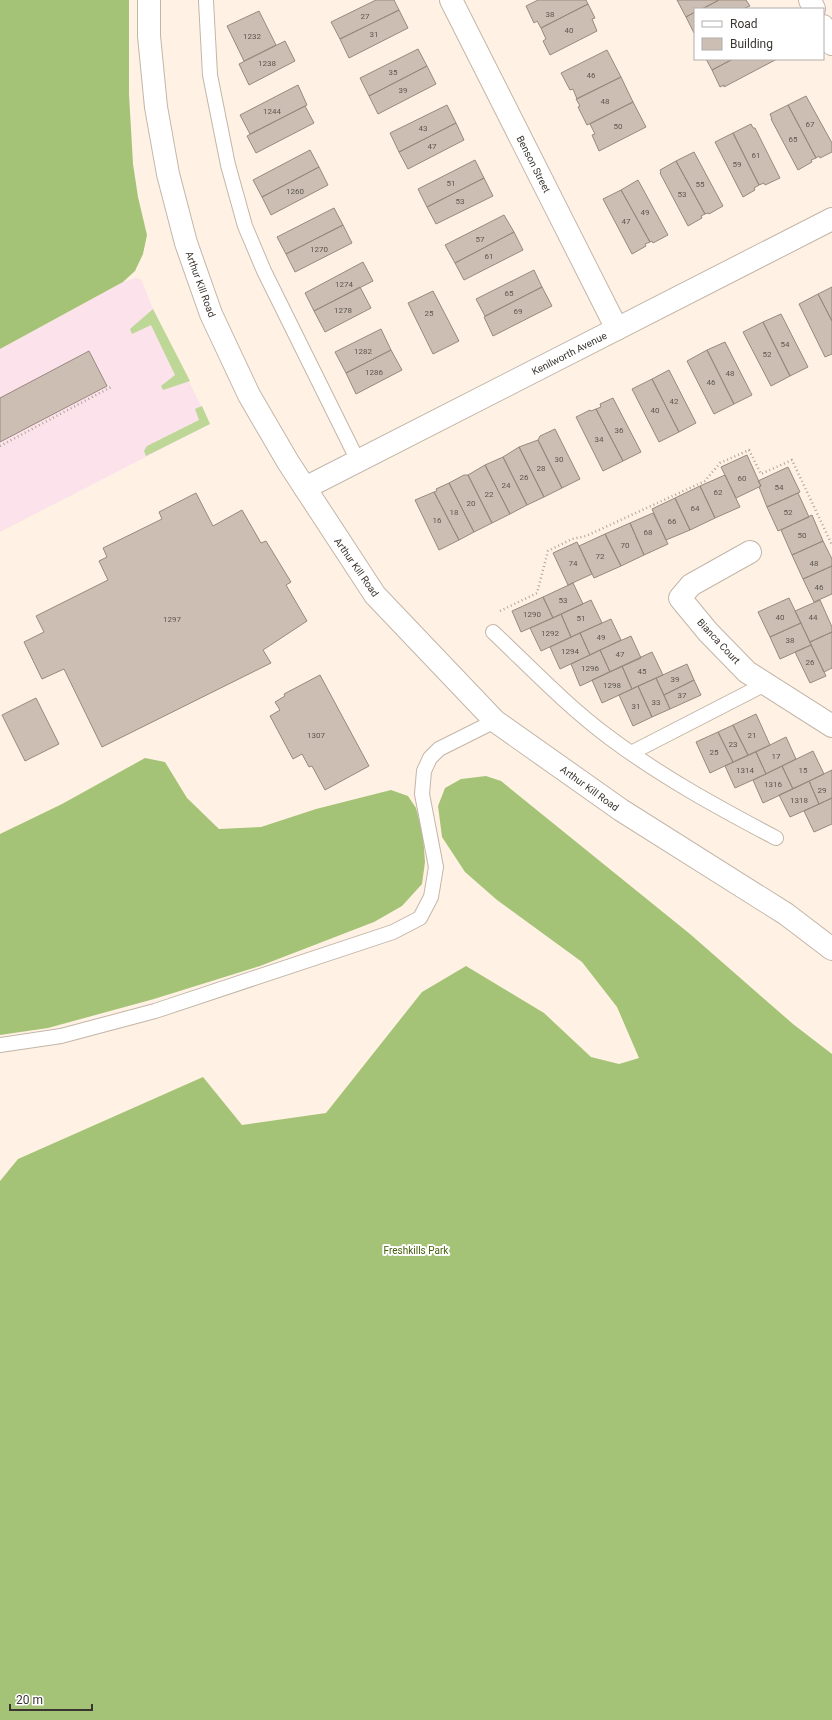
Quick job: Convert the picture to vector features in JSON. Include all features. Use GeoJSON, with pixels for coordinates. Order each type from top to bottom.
{"type":"FeatureCollection","features":[{"type":"Feature","properties":{"kind":"street","name":"Arthur Kill Road"},"geometry":{"type":"LineString","coordinates":[[149,0],[149,36],[156,107],[168,174],[186,243],[211,314],[249,395],[305,488],[375,595],[495,721],[620,810],[786,914],[832,949]]}},
{"type":"Feature","properties":{"kind":"street","name":"Benson Street"},"geometry":{"type":"LineString","coordinates":[[451,0],[617,329]]}},
{"type":"Feature","properties":{"kind":"street"},"geometry":{"type":"LineString","coordinates":[[824,28],[832,44]]}},
{"type":"Feature","properties":{"kind":"street","name":"Kenilworth Avenue"},"geometry":{"type":"LineString","coordinates":[[305,488],[832,219]]}},
{"type":"Feature","properties":{"kind":"street","name":"Bianca Court"},"geometry":{"type":"LineString","coordinates":[[750,552],[691,585],[680,598],[708,632],[747,672],[832,726]]}},
{"type":"Feature","properties":{"kind":"lane"},"geometry":{"type":"LineString","coordinates":[[206,1],[210,75],[228,165],[245,226],[264,271],[358,461]]}},
{"type":"Feature","properties":{"kind":"lane"},"geometry":{"type":"LineString","coordinates":[[493,632],[565,700],[610,738],[659,772],[714,805],[776,838]]}},
{"type":"Feature","properties":{"kind":"lane"},"geometry":{"type":"LineString","coordinates":[[631,752],[765,684]]}},
{"type":"Feature","properties":{"kind":"lane"},"geometry":{"type":"LineString","coordinates":[[0,1045],[61,1036],[156,1011],[393,932],[420,918],[431,897],[436,867],[422,794],[424,771],[430,758],[439,749],[495,721]]}},
{"type":"Feature","properties":{"kind":"path"},"geometry":{"type":"LineString","coordinates":[[0,446],[111,387]]}},
{"type":"Feature","properties":{"kind":"path"},"geometry":{"type":"LineString","coordinates":[[496,613],[537,593],[548,551],[572,539],[586,536],[705,480],[720,464],[749,450],[761,474],[792,460],[832,545]]}},
{"type":"Feature","properties":{"kind":"shaded area"},"geometry":{"type":"Polygon","coordinates":[[[135,278],[141,279],[153,309],[210,424],[0,532],[0,349],[123,282],[135,278]]]}},
{"type":"Feature","properties":{"kind":"green space"},"geometry":{"type":"Polygon","coordinates":[[[0,0],[129,0],[129,94],[133,164],[138,197],[147,235],[143,254],[135,271],[123,282],[0,349],[0,0]]]}},
{"type":"Feature","properties":{"kind":"green space"},"geometry":{"type":"Polygon","coordinates":[[[153,309],[190,381],[163,390],[161,386],[175,375],[151,325],[132,334],[130,329],[153,309]]]}},
{"type":"Feature","properties":{"kind":"green space"},"geometry":{"type":"Polygon","coordinates":[[[202,406],[210,424],[146,456],[144,451],[147,446],[199,420],[195,409],[202,406]]]}},
{"type":"Feature","properties":{"kind":"green space"},"geometry":{"type":"Polygon","coordinates":[[[145,758],[165,762],[187,798],[219,829],[261,827],[316,809],[391,790],[408,796],[416,808],[423,835],[425,862],[422,884],[402,906],[374,922],[260,966],[154,999],[48,1028],[0,1035],[0,834],[62,804],[145,758]]]}},
{"type":"Feature","properties":{"kind":"green space","name":"Freshkills Park"},"geometry":{"type":"Polygon","coordinates":[[[486,776],[501,781],[690,934],[793,1024],[832,1054],[832,1720],[0,1720],[0,1181],[18,1159],[203,1077],[242,1125],[326,1113],[422,992],[466,966],[544,1013],[591,1057],[619,1064],[639,1058],[617,1007],[582,962],[497,900],[465,872],[442,837],[438,806],[445,788],[461,779],[486,776]]]}},
{"type":"Feature","properties":{"kind":"building"},"geometry":{"type":"Polygon","coordinates":[[[376,0],[394,0],[399,10],[340,39],[331,22],[376,0]]]}},
{"type":"Feature","properties":{"kind":"building"},"geometry":{"type":"Polygon","coordinates":[[[538,0],[586,0],[588,4],[541,28],[537,21],[534,23],[526,6],[538,0]]]}},
{"type":"Feature","properties":{"kind":"building"},"geometry":{"type":"Polygon","coordinates":[[[677,0],[719,0],[704,8],[694,8],[694,13],[686,17],[677,0]]]}},
{"type":"Feature","properties":{"kind":"building"},"geometry":{"type":"Polygon","coordinates":[[[719,0],[746,0],[750,6],[745,8],[704,8],[719,0]]]}},
{"type":"Feature","properties":{"kind":"building"},"geometry":{"type":"Polygon","coordinates":[[[588,4],[595,18],[592,19],[597,31],[550,55],[543,41],[546,39],[541,28],[588,4]]]}},
{"type":"Feature","properties":{"kind":"building"},"geometry":{"type":"Polygon","coordinates":[[[399,10],[408,28],[349,58],[340,39],[399,10]]]}},
{"type":"Feature","properties":{"kind":"building"},"geometry":{"type":"Polygon","coordinates":[[[259,11],[276,45],[244,61],[227,26],[259,11]]]}},
{"type":"Feature","properties":{"kind":"building"},"geometry":{"type":"Polygon","coordinates":[[[694,13],[694,33],[686,17],[694,13]]]}},
{"type":"Feature","properties":{"kind":"building"},"geometry":{"type":"Polygon","coordinates":[[[285,41],[295,61],[249,85],[239,64],[285,41]]]}},
{"type":"Feature","properties":{"kind":"building"},"geometry":{"type":"Polygon","coordinates":[[[418,49],[427,66],[369,96],[360,78],[418,49]]]}},
{"type":"Feature","properties":{"kind":"building"},"geometry":{"type":"Polygon","coordinates":[[[607,50],[621,77],[577,99],[573,89],[570,90],[561,73],[607,50]]]}},
{"type":"Feature","properties":{"kind":"building"},"geometry":{"type":"Polygon","coordinates":[[[707,60],[731,60],[712,70],[707,60]]]}},
{"type":"Feature","properties":{"kind":"building"},"geometry":{"type":"Polygon","coordinates":[[[731,60],[775,60],[724,87],[724,85],[720,87],[712,70],[731,60]]]}},
{"type":"Feature","properties":{"kind":"building"},"geometry":{"type":"Polygon","coordinates":[[[427,66],[436,84],[378,114],[369,96],[427,66]]]}},
{"type":"Feature","properties":{"kind":"building"},"geometry":{"type":"Polygon","coordinates":[[[621,77],[633,102],[587,125],[578,107],[580,106],[576,99],[621,77]]]}},
{"type":"Feature","properties":{"kind":"building"},"geometry":{"type":"Polygon","coordinates":[[[298,85],[307,105],[250,134],[240,115],[298,85]]]}},
{"type":"Feature","properties":{"kind":"building"},"geometry":{"type":"Polygon","coordinates":[[[806,96],[832,143],[832,152],[820,158],[819,156],[816,158],[788,105],[806,96]]]}},
{"type":"Feature","properties":{"kind":"building"},"geometry":{"type":"Polygon","coordinates":[[[633,102],[646,127],[599,151],[592,135],[595,134],[590,124],[633,102]]]}},
{"type":"Feature","properties":{"kind":"building"},"geometry":{"type":"Polygon","coordinates":[[[447,105],[456,123],[399,152],[390,133],[447,105]]]}},
{"type":"Feature","properties":{"kind":"building"},"geometry":{"type":"Polygon","coordinates":[[[788,105],[816,158],[798,170],[771,119],[770,114],[788,105]]]}},
{"type":"Feature","properties":{"kind":"building"},"geometry":{"type":"Polygon","coordinates":[[[305,106],[314,123],[256,153],[247,136],[305,106]]]}},
{"type":"Feature","properties":{"kind":"building"},"geometry":{"type":"Polygon","coordinates":[[[456,123],[464,140],[408,169],[399,152],[456,123]]]}},
{"type":"Feature","properties":{"kind":"building"},"geometry":{"type":"Polygon","coordinates":[[[751,124],[753,128],[755,128],[780,178],[765,185],[764,183],[759,185],[733,133],[751,124]]]}},
{"type":"Feature","properties":{"kind":"building"},"geometry":{"type":"Polygon","coordinates":[[[733,133],[759,185],[754,188],[755,190],[743,197],[715,142],[733,133]]]}},
{"type":"Feature","properties":{"kind":"building"},"geometry":{"type":"Polygon","coordinates":[[[310,150],[319,167],[262,197],[253,180],[310,150]]]}},
{"type":"Feature","properties":{"kind":"building"},"geometry":{"type":"Polygon","coordinates":[[[694,152],[723,206],[709,214],[705,214],[676,161],[694,152]]]}},
{"type":"Feature","properties":{"kind":"building"},"geometry":{"type":"Polygon","coordinates":[[[475,160],[484,178],[427,207],[418,189],[475,160]]]}},
{"type":"Feature","properties":{"kind":"building"},"geometry":{"type":"Polygon","coordinates":[[[676,161],[705,214],[701,216],[702,218],[688,226],[660,173],[660,170],[676,161]]]}},
{"type":"Feature","properties":{"kind":"building"},"geometry":{"type":"Polygon","coordinates":[[[319,167],[328,185],[271,215],[262,197],[319,167]]]}},
{"type":"Feature","properties":{"kind":"building"},"geometry":{"type":"Polygon","coordinates":[[[484,178],[493,196],[436,224],[427,207],[484,178]]]}},
{"type":"Feature","properties":{"kind":"building"},"geometry":{"type":"Polygon","coordinates":[[[638,180],[668,235],[653,243],[652,241],[650,242],[621,190],[638,180]]]}},
{"type":"Feature","properties":{"kind":"building"},"geometry":{"type":"Polygon","coordinates":[[[621,190],[650,242],[632,254],[603,199],[621,190]]]}},
{"type":"Feature","properties":{"kind":"building"},"geometry":{"type":"Polygon","coordinates":[[[334,208],[343,225],[286,254],[277,237],[334,208]]]}},
{"type":"Feature","properties":{"kind":"building"},"geometry":{"type":"Polygon","coordinates":[[[504,215],[514,232],[455,263],[445,245],[504,215]]]}},
{"type":"Feature","properties":{"kind":"building"},"geometry":{"type":"Polygon","coordinates":[[[343,225],[352,243],[295,272],[286,254],[343,225]]]}},
{"type":"Feature","properties":{"kind":"building"},"geometry":{"type":"Polygon","coordinates":[[[514,232],[523,250],[464,280],[455,263],[514,232]]]}},
{"type":"Feature","properties":{"kind":"building"},"geometry":{"type":"Polygon","coordinates":[[[363,262],[373,281],[314,311],[305,293],[363,262]]]}},
{"type":"Feature","properties":{"kind":"building"},"geometry":{"type":"Polygon","coordinates":[[[534,270],[542,287],[485,316],[476,299],[534,270]]]}},
{"type":"Feature","properties":{"kind":"building"},"geometry":{"type":"Polygon","coordinates":[[[360,287],[371,308],[325,332],[314,311],[360,287]]]}},
{"type":"Feature","properties":{"kind":"building"},"geometry":{"type":"Polygon","coordinates":[[[542,287],[552,306],[493,336],[484,317],[542,287]]]}},
{"type":"Feature","properties":{"kind":"building"},"geometry":{"type":"Polygon","coordinates":[[[832,287],[832,321],[818,294],[832,287]]]}},
{"type":"Feature","properties":{"kind":"building"},"geometry":{"type":"Polygon","coordinates":[[[433,291],[459,341],[433,354],[408,303],[433,291]]]}},
{"type":"Feature","properties":{"kind":"building"},"geometry":{"type":"Polygon","coordinates":[[[818,294],[832,321],[832,354],[825,357],[799,304],[818,294]]]}},
{"type":"Feature","properties":{"kind":"building"},"geometry":{"type":"Polygon","coordinates":[[[781,314],[808,367],[790,376],[763,322],[781,314]]]}},
{"type":"Feature","properties":{"kind":"building"},"geometry":{"type":"Polygon","coordinates":[[[763,322],[790,376],[771,386],[743,332],[763,322]]]}},
{"type":"Feature","properties":{"kind":"building"},"geometry":{"type":"Polygon","coordinates":[[[381,329],[391,350],[346,373],[335,352],[381,329]]]}},
{"type":"Feature","properties":{"kind":"building"},"geometry":{"type":"Polygon","coordinates":[[[725,342],[752,395],[734,404],[707,350],[725,342]]]}},
{"type":"Feature","properties":{"kind":"building"},"geometry":{"type":"Polygon","coordinates":[[[391,350],[402,370],[356,394],[346,373],[391,350]]]}},
{"type":"Feature","properties":{"kind":"building"},"geometry":{"type":"Polygon","coordinates":[[[707,350],[734,404],[714,414],[687,361],[707,350]]]}},
{"type":"Feature","properties":{"kind":"building"},"geometry":{"type":"Polygon","coordinates":[[[89,351],[107,386],[0,442],[0,398],[89,351]]]}},
{"type":"Feature","properties":{"kind":"building"},"geometry":{"type":"Polygon","coordinates":[[[669,370],[696,423],[679,432],[652,379],[669,370]]]}},
{"type":"Feature","properties":{"kind":"building"},"geometry":{"type":"Polygon","coordinates":[[[652,379],[679,432],[659,442],[632,389],[652,379]]]}},
{"type":"Feature","properties":{"kind":"building"},"geometry":{"type":"Polygon","coordinates":[[[613,398],[641,452],[623,461],[596,409],[601,407],[600,404],[613,398]]]}},
{"type":"Feature","properties":{"kind":"building"},"geometry":{"type":"Polygon","coordinates":[[[596,409],[623,461],[603,471],[576,417],[590,410],[596,409]]]}},
{"type":"Feature","properties":{"kind":"building"},"geometry":{"type":"Polygon","coordinates":[[[555,429],[580,479],[562,488],[538,440],[540,436],[555,429]]]}},
{"type":"Feature","properties":{"kind":"building"},"geometry":{"type":"Polygon","coordinates":[[[538,440],[562,488],[544,497],[519,447],[538,440]]]}},
{"type":"Feature","properties":{"kind":"building"},"geometry":{"type":"Polygon","coordinates":[[[519,447],[544,497],[527,505],[503,457],[519,447]]]}},
{"type":"Feature","properties":{"kind":"building"},"geometry":{"type":"Polygon","coordinates":[[[747,455],[761,486],[736,498],[721,467],[747,455]]]}},
{"type":"Feature","properties":{"kind":"building"},"geometry":{"type":"Polygon","coordinates":[[[503,457],[527,505],[510,514],[485,465],[503,457]]]}},
{"type":"Feature","properties":{"kind":"building"},"geometry":{"type":"Polygon","coordinates":[[[485,465],[510,514],[492,523],[468,475],[485,465]]]}},
{"type":"Feature","properties":{"kind":"building"},"geometry":{"type":"Polygon","coordinates":[[[788,467],[800,492],[767,507],[758,481],[788,467]]]}},
{"type":"Feature","properties":{"kind":"building"},"geometry":{"type":"Polygon","coordinates":[[[464,475],[468,475],[492,523],[474,532],[449,483],[464,475]]]}},
{"type":"Feature","properties":{"kind":"building"},"geometry":{"type":"Polygon","coordinates":[[[725,475],[740,507],[715,518],[700,486],[725,475]]]}},
{"type":"Feature","properties":{"kind":"building"},"geometry":{"type":"Polygon","coordinates":[[[449,483],[474,532],[459,540],[434,492],[437,491],[436,489],[449,483]]]}},
{"type":"Feature","properties":{"kind":"building"},"geometry":{"type":"Polygon","coordinates":[[[700,486],[715,518],[690,530],[675,498],[700,486]]]}},
{"type":"Feature","properties":{"kind":"building"},"geometry":{"type":"Polygon","coordinates":[[[434,492],[459,540],[439,550],[415,500],[434,492]]]}},
{"type":"Feature","properties":{"kind":"building"},"geometry":{"type":"Polygon","coordinates":[[[196,493],[213,526],[242,510],[261,543],[266,541],[291,582],[286,585],[307,621],[263,650],[271,663],[102,747],[64,669],[42,679],[24,642],[44,632],[36,616],[108,580],[99,561],[107,557],[103,548],[162,519],[159,512],[196,493]]]}},
{"type":"Feature","properties":{"kind":"building"},"geometry":{"type":"Polygon","coordinates":[[[798,493],[809,517],[778,531],[767,507],[798,493]]]}},
{"type":"Feature","properties":{"kind":"building"},"geometry":{"type":"Polygon","coordinates":[[[675,498],[690,530],[666,540],[652,509],[675,498]]]}},
{"type":"Feature","properties":{"kind":"building"},"geometry":{"type":"Polygon","coordinates":[[[653,513],[668,544],[644,555],[630,523],[653,513]]]}},
{"type":"Feature","properties":{"kind":"building"},"geometry":{"type":"Polygon","coordinates":[[[812,515],[823,541],[792,555],[781,530],[812,515]]]}},
{"type":"Feature","properties":{"kind":"building"},"geometry":{"type":"Polygon","coordinates":[[[630,523],[644,555],[621,566],[605,534],[630,523]]]}},
{"type":"Feature","properties":{"kind":"building"},"geometry":{"type":"Polygon","coordinates":[[[605,534],[621,566],[594,578],[579,546],[605,534]]]}},
{"type":"Feature","properties":{"kind":"building"},"geometry":{"type":"Polygon","coordinates":[[[823,541],[832,559],[832,566],[803,579],[792,555],[823,541]]]}},
{"type":"Feature","properties":{"kind":"building"},"geometry":{"type":"Polygon","coordinates":[[[577,542],[592,574],[568,585],[553,553],[577,542]]]}},
{"type":"Feature","properties":{"kind":"building"},"geometry":{"type":"Polygon","coordinates":[[[832,566],[832,594],[814,602],[803,579],[832,566]]]}},
{"type":"Feature","properties":{"kind":"building"},"geometry":{"type":"Polygon","coordinates":[[[573,583],[583,604],[553,618],[543,597],[573,583]]]}},
{"type":"Feature","properties":{"kind":"building"},"geometry":{"type":"Polygon","coordinates":[[[543,597],[553,618],[521,632],[512,611],[543,597]]]}},
{"type":"Feature","properties":{"kind":"building"},"geometry":{"type":"Polygon","coordinates":[[[789,598],[801,623],[770,637],[758,612],[789,598]]]}},
{"type":"Feature","properties":{"kind":"building"},"geometry":{"type":"Polygon","coordinates":[[[591,600],[602,623],[571,637],[561,614],[591,600]]]}},
{"type":"Feature","properties":{"kind":"building"},"geometry":{"type":"Polygon","coordinates":[[[820,600],[832,627],[832,632],[810,642],[795,611],[820,600]]]}},
{"type":"Feature","properties":{"kind":"building"},"geometry":{"type":"Polygon","coordinates":[[[561,614],[571,637],[541,651],[530,628],[561,614]]]}},
{"type":"Feature","properties":{"kind":"building"},"geometry":{"type":"Polygon","coordinates":[[[611,619],[621,640],[590,655],[580,633],[611,619]]]}},
{"type":"Feature","properties":{"kind":"building"},"geometry":{"type":"Polygon","coordinates":[[[801,623],[811,645],[780,659],[770,637],[801,623]]]}},
{"type":"Feature","properties":{"kind":"building"},"geometry":{"type":"Polygon","coordinates":[[[832,632],[832,668],[824,672],[810,642],[832,632]]]}},
{"type":"Feature","properties":{"kind":"building"},"geometry":{"type":"Polygon","coordinates":[[[580,633],[590,655],[560,669],[550,647],[580,633]]]}},
{"type":"Feature","properties":{"kind":"building"},"geometry":{"type":"Polygon","coordinates":[[[631,636],[641,658],[610,672],[600,650],[631,636]]]}},
{"type":"Feature","properties":{"kind":"building"},"geometry":{"type":"Polygon","coordinates":[[[811,645],[826,676],[810,683],[795,652],[811,645]]]}},
{"type":"Feature","properties":{"kind":"building"},"geometry":{"type":"Polygon","coordinates":[[[600,650],[610,672],[580,686],[571,664],[600,650]]]}},
{"type":"Feature","properties":{"kind":"building"},"geometry":{"type":"Polygon","coordinates":[[[652,652],[663,675],[632,689],[622,666],[652,652]]]}},
{"type":"Feature","properties":{"kind":"building"},"geometry":{"type":"Polygon","coordinates":[[[687,664],[694,680],[664,695],[656,678],[687,664]]]}},
{"type":"Feature","properties":{"kind":"building"},"geometry":{"type":"Polygon","coordinates":[[[622,666],[632,689],[602,703],[592,680],[622,666]]]}},
{"type":"Feature","properties":{"kind":"building"},"geometry":{"type":"Polygon","coordinates":[[[320,675],[369,766],[325,790],[312,766],[309,767],[302,754],[293,759],[270,716],[280,710],[275,702],[285,696],[284,694],[320,675]]]}},
{"type":"Feature","properties":{"kind":"building"},"geometry":{"type":"Polygon","coordinates":[[[656,678],[670,709],[652,717],[638,686],[656,678]]]}},
{"type":"Feature","properties":{"kind":"building"},"geometry":{"type":"Polygon","coordinates":[[[694,680],[701,695],[670,709],[664,695],[694,680]]]}},
{"type":"Feature","properties":{"kind":"building"},"geometry":{"type":"Polygon","coordinates":[[[638,686],[652,717],[633,726],[619,695],[638,686]]]}},
{"type":"Feature","properties":{"kind":"building"},"geometry":{"type":"Polygon","coordinates":[[[36,698],[59,744],[25,761],[2,715],[36,698]]]}},
{"type":"Feature","properties":{"kind":"building"},"geometry":{"type":"Polygon","coordinates":[[[756,714],[770,745],[748,755],[733,725],[756,714]]]}},
{"type":"Feature","properties":{"kind":"building"},"geometry":{"type":"Polygon","coordinates":[[[733,725],[748,755],[733,762],[718,732],[733,725]]]}},
{"type":"Feature","properties":{"kind":"building"},"geometry":{"type":"Polygon","coordinates":[[[718,732],[733,762],[710,773],[696,742],[718,732]]]}},
{"type":"Feature","properties":{"kind":"building"},"geometry":{"type":"Polygon","coordinates":[[[786,737],[796,759],[766,774],[756,752],[786,737]]]}},
{"type":"Feature","properties":{"kind":"building"},"geometry":{"type":"Polygon","coordinates":[[[813,751],[824,774],[793,789],[782,766],[813,751]]]}},
{"type":"Feature","properties":{"kind":"building"},"geometry":{"type":"Polygon","coordinates":[[[756,752],[766,774],[735,788],[725,766],[756,752]]]}},
{"type":"Feature","properties":{"kind":"building"},"geometry":{"type":"Polygon","coordinates":[[[782,766],[793,789],[763,803],[753,780],[782,766]]]}},
{"type":"Feature","properties":{"kind":"building"},"geometry":{"type":"Polygon","coordinates":[[[832,770],[832,798],[819,804],[809,781],[832,770]]]}},
{"type":"Feature","properties":{"kind":"building"},"geometry":{"type":"Polygon","coordinates":[[[809,781],[819,804],[790,817],[779,795],[809,781]]]}},
{"type":"Feature","properties":{"kind":"building"},"geometry":{"type":"Polygon","coordinates":[[[832,798],[832,824],[814,832],[804,811],[832,798]]]}}]}
